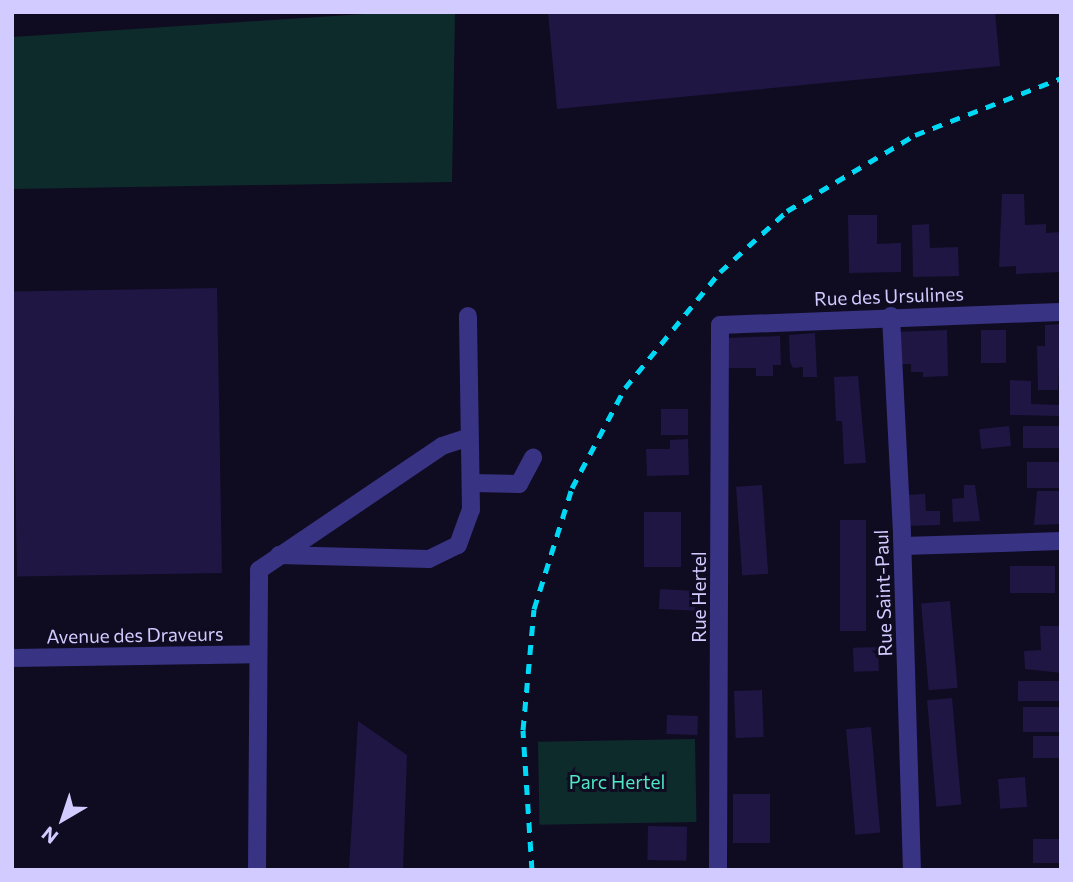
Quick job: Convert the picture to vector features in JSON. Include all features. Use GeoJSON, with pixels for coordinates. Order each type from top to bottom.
{"type":"FeatureCollection","features":[{"type":"Feature","properties":{"kind":"street","name":"Rue des Ursulines"},"geometry":{"type":"LineString","coordinates":[[720,326],[891,316],[1061,312]]}},
{"type":"Feature","properties":{"kind":"street"},"geometry":{"type":"LineString","coordinates":[[279,555],[442,556],[458,545],[466,533],[472,483],[468,316]]}},
{"type":"Feature","properties":{"kind":"street","name":"Rue Saint-Paul"},"geometry":{"type":"LineString","coordinates":[[891,316],[903,546],[912,870]]}},
{"type":"Feature","properties":{"kind":"street","name":"Rue Hertel"},"geometry":{"type":"LineString","coordinates":[[718,870],[720,326]]}},
{"type":"Feature","properties":{"kind":"street"},"geometry":{"type":"LineString","coordinates":[[257,870],[257,577],[279,555],[448,442],[470,438]]}},
{"type":"Feature","properties":{"kind":"street"},"geometry":{"type":"LineString","coordinates":[[472,483],[520,484],[533,458]]}},
{"type":"Feature","properties":{"kind":"street"},"geometry":{"type":"LineString","coordinates":[[903,546],[1061,541]]}},
{"type":"Feature","properties":{"kind":"street","name":"Avenue des Draveurs"},"geometry":{"type":"LineString","coordinates":[[12,658],[258,654]]}},
{"type":"Feature","properties":{"kind":"green space"},"geometry":{"type":"Polygon","coordinates":[[[394,12],[455,12],[452,182],[12,189],[12,37],[394,12]]]}},
{"type":"Feature","properties":{"kind":"green space","name":"Parc Hertel"},"geometry":{"type":"Polygon","coordinates":[[[695,739],[696,822],[539,825],[538,742],[695,739]]]}},
{"type":"Feature","properties":{"kind":"building"},"geometry":{"type":"Polygon","coordinates":[[[548,12],[995,12],[1000,66],[557,109],[548,12]]]}},
{"type":"Feature","properties":{"kind":"building"},"geometry":{"type":"Polygon","coordinates":[[[1002,194],[1024,194],[1025,225],[1046,224],[1046,233],[1060,232],[1061,272],[1016,274],[1016,266],[999,267],[1002,194]]]}},
{"type":"Feature","properties":{"kind":"building"},"geometry":{"type":"Polygon","coordinates":[[[848,215],[877,215],[877,244],[901,243],[901,272],[849,273],[848,215]]]}},
{"type":"Feature","properties":{"kind":"building"},"geometry":{"type":"Polygon","coordinates":[[[929,224],[930,248],[958,247],[959,276],[913,277],[912,225],[929,224]]]}},
{"type":"Feature","properties":{"kind":"building"},"geometry":{"type":"Polygon","coordinates":[[[217,288],[222,573],[17,577],[12,292],[217,288]]]}},
{"type":"Feature","properties":{"kind":"building"},"geometry":{"type":"Polygon","coordinates":[[[1061,324],[1058,390],[1038,390],[1037,346],[1045,346],[1045,325],[1061,324]]]}},
{"type":"Feature","properties":{"kind":"building"},"geometry":{"type":"Polygon","coordinates":[[[947,330],[948,376],[923,377],[923,372],[911,372],[911,364],[895,364],[894,332],[947,330]]]}},
{"type":"Feature","properties":{"kind":"building"},"geometry":{"type":"Polygon","coordinates":[[[981,330],[1006,330],[1006,363],[981,363],[981,330]]]}},
{"type":"Feature","properties":{"kind":"building"},"geometry":{"type":"Polygon","coordinates":[[[815,333],[817,377],[803,377],[803,367],[793,368],[790,362],[789,335],[815,333]]]}},
{"type":"Feature","properties":{"kind":"building"},"geometry":{"type":"Polygon","coordinates":[[[780,336],[781,365],[773,365],[773,376],[756,376],[756,368],[727,368],[726,338],[780,336]]]}},
{"type":"Feature","properties":{"kind":"building"},"geometry":{"type":"Polygon","coordinates":[[[858,376],[866,463],[844,464],[842,421],[836,421],[834,377],[858,376]]]}},
{"type":"Feature","properties":{"kind":"building"},"geometry":{"type":"Polygon","coordinates":[[[1010,380],[1031,381],[1031,404],[1061,405],[1061,416],[1010,415],[1010,380]]]}},
{"type":"Feature","properties":{"kind":"building"},"geometry":{"type":"Polygon","coordinates":[[[661,409],[688,409],[688,435],[661,435],[661,409]]]}},
{"type":"Feature","properties":{"kind":"building"},"geometry":{"type":"Polygon","coordinates":[[[1009,426],[1011,446],[981,449],[979,429],[1009,426]]]}},
{"type":"Feature","properties":{"kind":"building"},"geometry":{"type":"Polygon","coordinates":[[[1023,426],[1061,426],[1061,448],[1023,448],[1023,426]]]}},
{"type":"Feature","properties":{"kind":"building"},"geometry":{"type":"Polygon","coordinates":[[[688,439],[689,475],[647,476],[646,449],[670,449],[670,440],[688,439]]]}},
{"type":"Feature","properties":{"kind":"building"},"geometry":{"type":"Polygon","coordinates":[[[1027,462],[1061,462],[1061,488],[1027,488],[1027,462]]]}},
{"type":"Feature","properties":{"kind":"building"},"geometry":{"type":"Polygon","coordinates":[[[762,485],[768,574],[742,576],[736,487],[762,485]]]}},
{"type":"Feature","properties":{"kind":"building"},"geometry":{"type":"Polygon","coordinates":[[[964,485],[975,485],[980,521],[953,522],[952,499],[964,498],[964,485]]]}},
{"type":"Feature","properties":{"kind":"building"},"geometry":{"type":"Polygon","coordinates":[[[1037,491],[1061,491],[1061,524],[1034,525],[1037,491]]]}},
{"type":"Feature","properties":{"kind":"building"},"geometry":{"type":"Polygon","coordinates":[[[925,494],[926,511],[940,511],[940,525],[906,526],[905,495],[925,494]]]}},
{"type":"Feature","properties":{"kind":"building"},"geometry":{"type":"Polygon","coordinates":[[[644,512],[681,512],[681,567],[644,567],[644,512]]]}},
{"type":"Feature","properties":{"kind":"building"},"geometry":{"type":"Polygon","coordinates":[[[840,520],[866,520],[866,631],[840,631],[840,520]]]}},
{"type":"Feature","properties":{"kind":"building"},"geometry":{"type":"Polygon","coordinates":[[[1010,566],[1055,566],[1055,593],[1010,593],[1010,566]]]}},
{"type":"Feature","properties":{"kind":"building"},"geometry":{"type":"Polygon","coordinates":[[[660,589],[696,591],[695,611],[659,609],[660,589]]]}},
{"type":"Feature","properties":{"kind":"building"},"geometry":{"type":"Polygon","coordinates":[[[950,601],[958,688],[929,690],[921,604],[950,601]]]}},
{"type":"Feature","properties":{"kind":"building"},"geometry":{"type":"Polygon","coordinates":[[[1040,626],[1061,626],[1061,673],[1025,669],[1024,651],[1041,650],[1040,626]]]}},
{"type":"Feature","properties":{"kind":"building"},"geometry":{"type":"Polygon","coordinates":[[[878,647],[879,671],[854,672],[853,648],[878,647]]]}},
{"type":"Feature","properties":{"kind":"building"},"geometry":{"type":"Polygon","coordinates":[[[1018,681],[1061,681],[1061,701],[1018,701],[1018,681]]]}},
{"type":"Feature","properties":{"kind":"building"},"geometry":{"type":"Polygon","coordinates":[[[762,690],[764,737],[736,738],[734,691],[762,690]]]}},
{"type":"Feature","properties":{"kind":"building"},"geometry":{"type":"Polygon","coordinates":[[[952,698],[961,805],[936,807],[927,700],[952,698]]]}},
{"type":"Feature","properties":{"kind":"building"},"geometry":{"type":"Polygon","coordinates":[[[1023,707],[1061,707],[1061,732],[1023,732],[1023,707]]]}},
{"type":"Feature","properties":{"kind":"building"},"geometry":{"type":"Polygon","coordinates":[[[667,715],[698,716],[697,735],[666,734],[667,715]]]}},
{"type":"Feature","properties":{"kind":"building"},"geometry":{"type":"Polygon","coordinates":[[[358,721],[407,755],[403,870],[349,870],[358,721]]]}},
{"type":"Feature","properties":{"kind":"building"},"geometry":{"type":"Polygon","coordinates":[[[871,727],[880,833],[855,835],[846,729],[871,727]]]}},
{"type":"Feature","properties":{"kind":"building"},"geometry":{"type":"Polygon","coordinates":[[[1033,736],[1061,736],[1061,758],[1033,758],[1033,736]]]}},
{"type":"Feature","properties":{"kind":"building"},"geometry":{"type":"Polygon","coordinates":[[[1025,777],[1027,807],[1000,809],[998,779],[1025,777]]]}},
{"type":"Feature","properties":{"kind":"building"},"geometry":{"type":"Polygon","coordinates":[[[733,794],[770,794],[770,843],[733,843],[733,794]]]}},
{"type":"Feature","properties":{"kind":"building"},"geometry":{"type":"Polygon","coordinates":[[[648,826],[687,827],[686,861],[647,860],[648,826]]]}},
{"type":"Feature","properties":{"kind":"building"},"geometry":{"type":"Polygon","coordinates":[[[1033,839],[1061,839],[1061,863],[1033,863],[1033,839]]]}},
{"type":"Feature","properties":{"kind":"railway"},"geometry":{"type":"LineString","coordinates":[[532,870],[523,730],[534,609],[572,488],[625,388],[720,272],[787,211],[915,135],[1061,78]]}}]}
